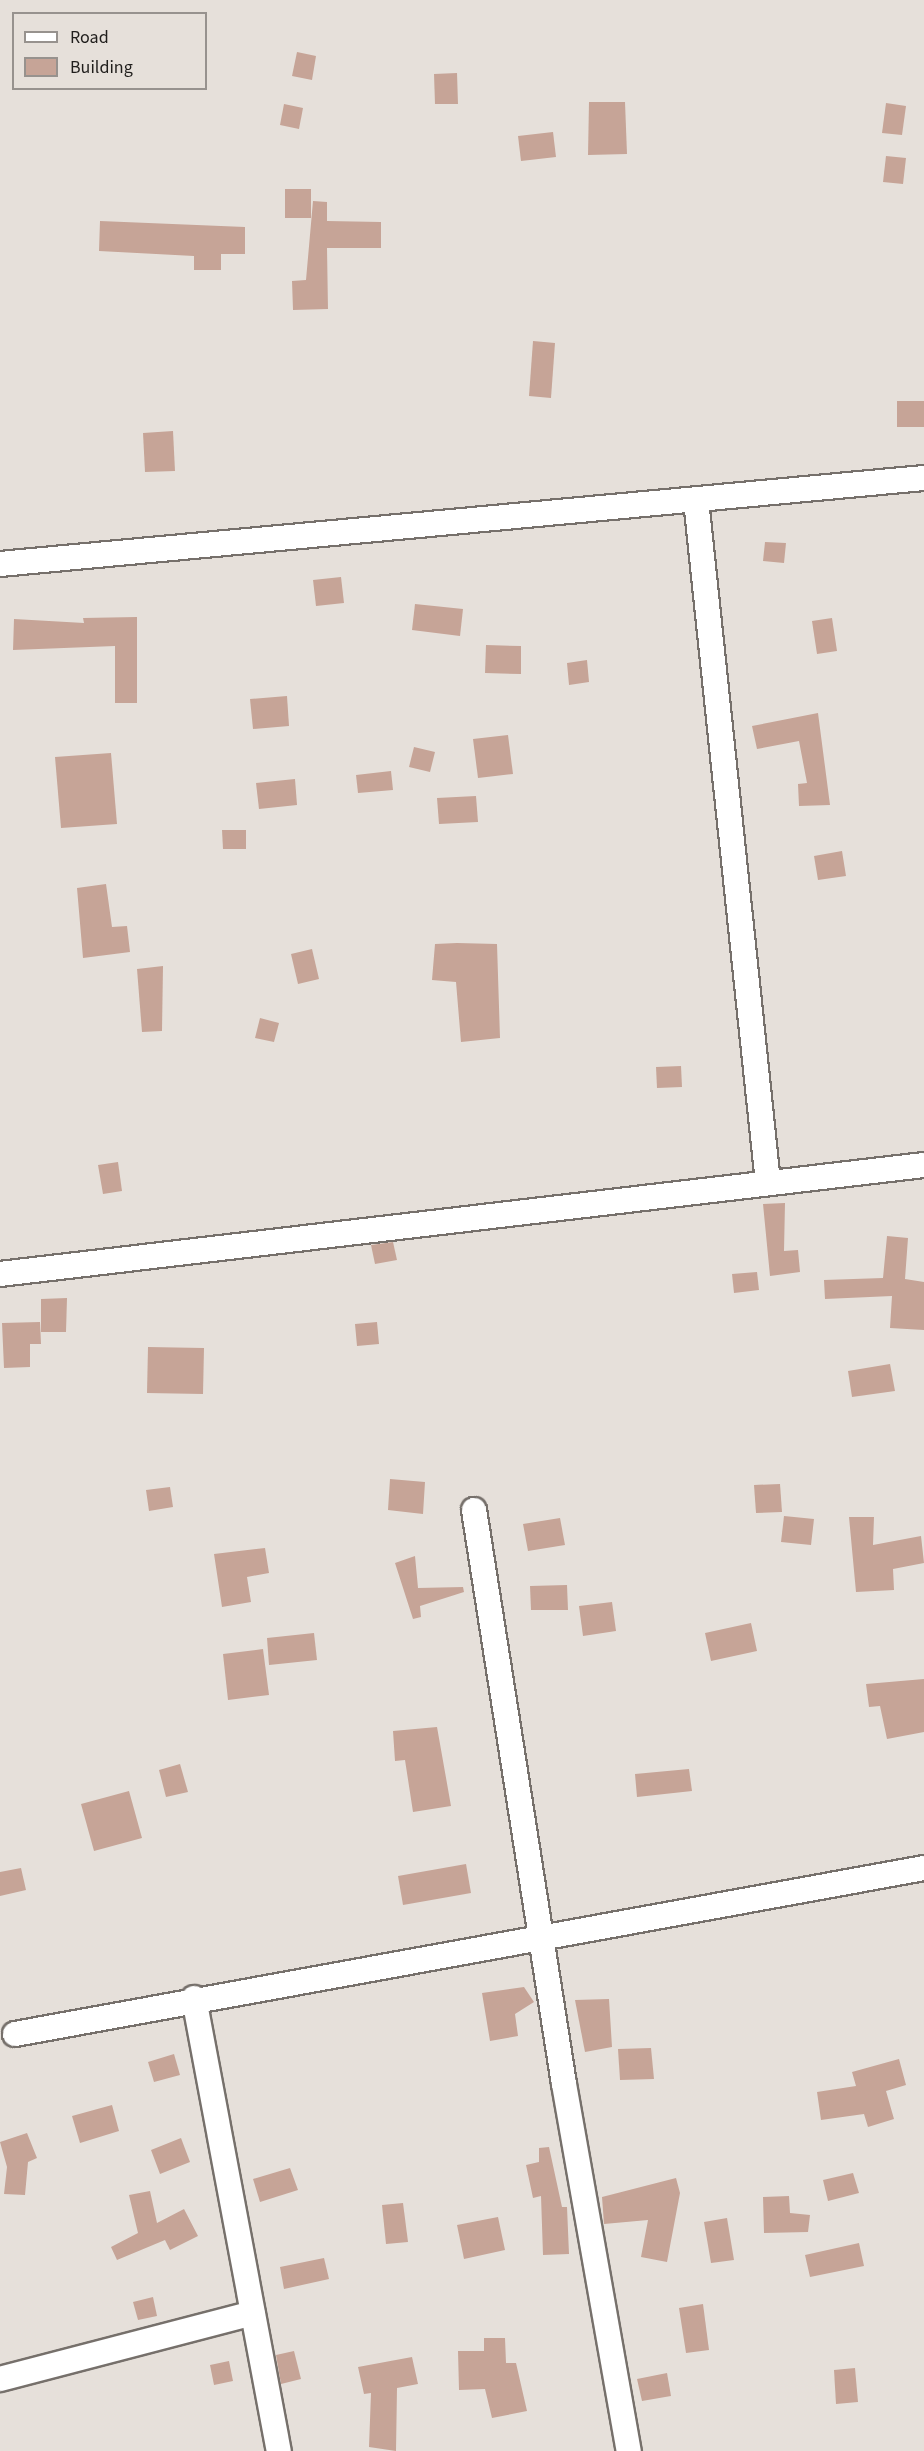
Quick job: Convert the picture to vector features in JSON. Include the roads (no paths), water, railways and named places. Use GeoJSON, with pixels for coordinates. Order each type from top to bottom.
{"type":"FeatureCollection","features":[{"type":"Feature","properties":{"kind":"street"},"geometry":{"type":"LineString","coordinates":[[0,564],[924,478]]}},
{"type":"Feature","properties":{"kind":"street"},"geometry":{"type":"LineString","coordinates":[[696,500],[768,1184]]}},
{"type":"Feature","properties":{"kind":"street"},"geometry":{"type":"LineString","coordinates":[[0,1274],[924,1165]]}},
{"type":"Feature","properties":{"kind":"street"},"geometry":{"type":"LineString","coordinates":[[474,1510],[541,1935],[629,2451]]}},
{"type":"Feature","properties":{"kind":"street"},"geometry":{"type":"LineString","coordinates":[[15,2034],[194,1998],[924,1868]]}},
{"type":"Feature","properties":{"kind":"street"},"geometry":{"type":"LineString","coordinates":[[194,1998],[279,2451]]}},
{"type":"Feature","properties":{"kind":"street"},"geometry":{"type":"LineString","coordinates":[[0,2379],[254,2313]]}}]}
